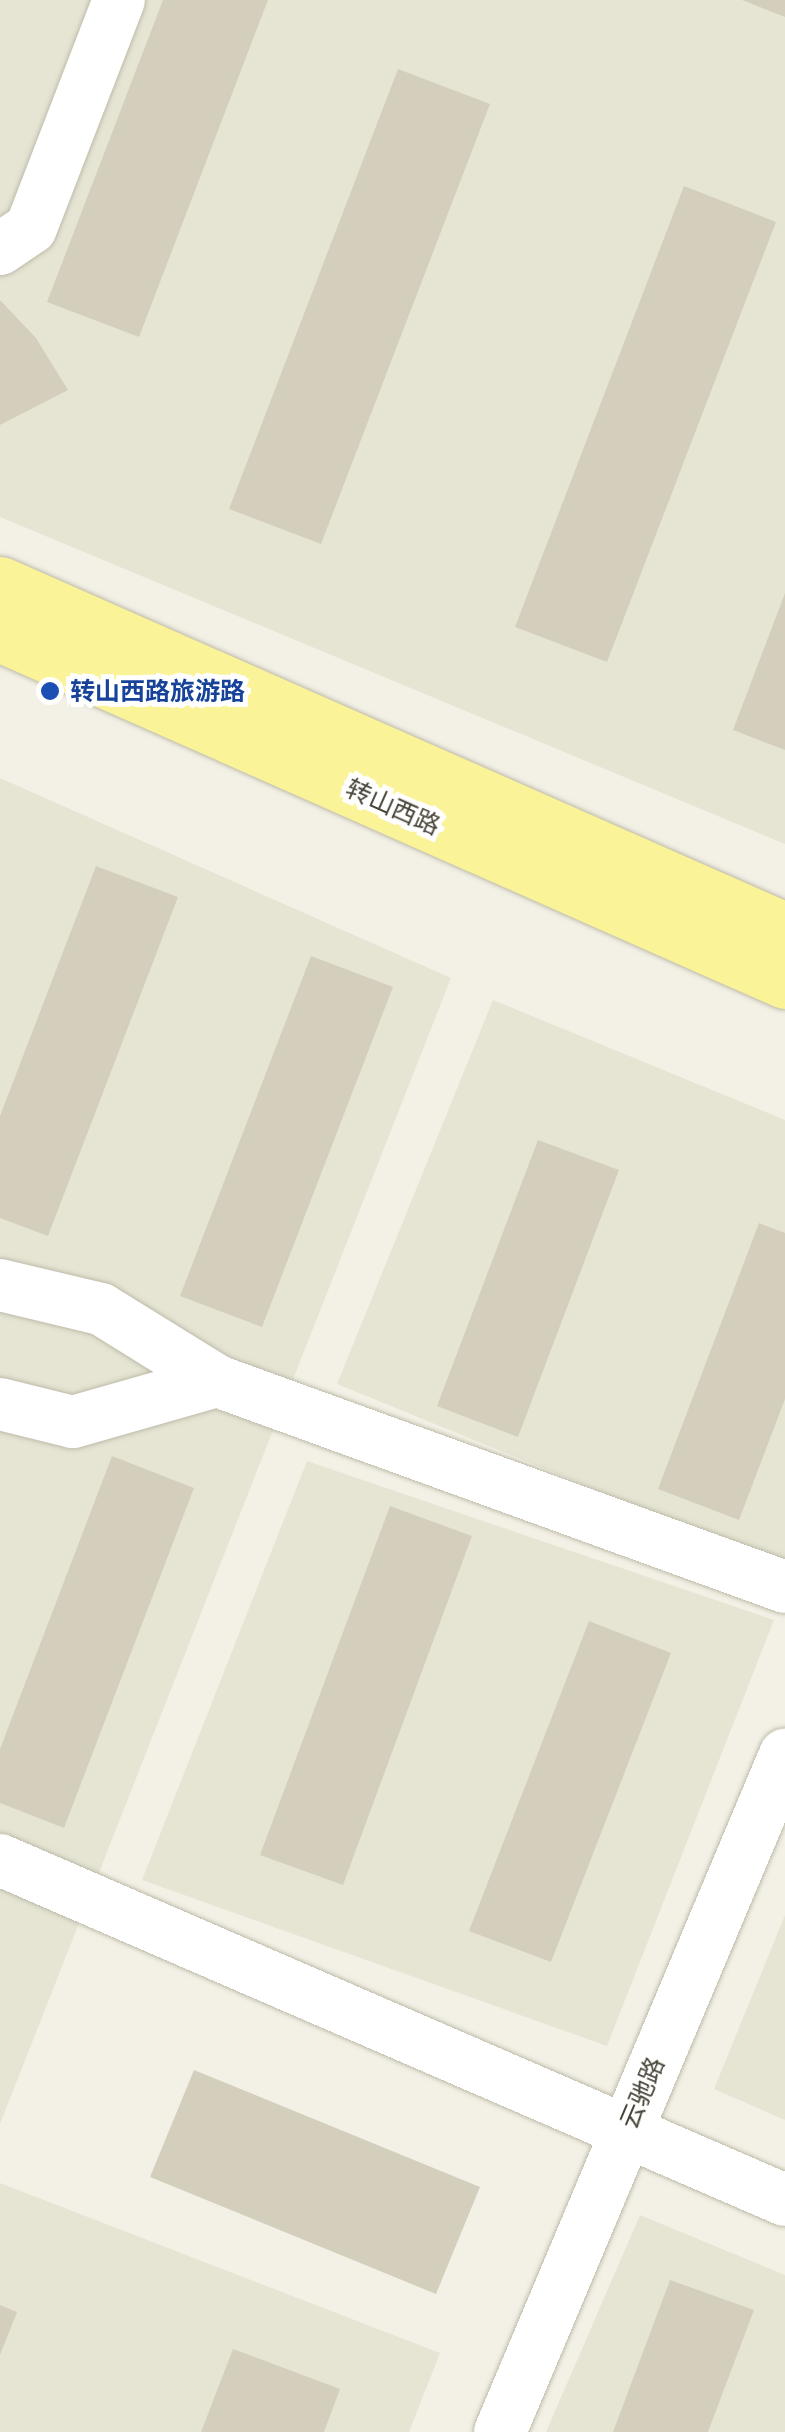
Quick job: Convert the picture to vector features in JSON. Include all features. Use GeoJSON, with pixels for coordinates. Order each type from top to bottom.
{"type":"FeatureCollection","features":[{"type":"Feature","properties":{"kind":"main road","name":"转山西路"},"geometry":{"type":"LineString","coordinates":[[0,584],[785,930]]}},
{"type":"Feature","properties":{"kind":"main road","name":"转山西路"},"geometry":{"type":"LineString","coordinates":[[0,634],[785,982]]}},
{"type":"Feature","properties":{"kind":"street"},"geometry":{"type":"LineString","coordinates":[[0,249],[31,228],[119,0]]}},
{"type":"Feature","properties":{"kind":"street"},"geometry":{"type":"LineString","coordinates":[[0,1285],[101,1308],[218,1380],[785,1588]]}},
{"type":"Feature","properties":{"kind":"street"},"geometry":{"type":"LineString","coordinates":[[0,1404],[72,1422],[218,1380]]}},
{"type":"Feature","properties":{"kind":"street","name":"云驰路"},"geometry":{"type":"LineString","coordinates":[[500,2432],[785,1755]]}},
{"type":"Feature","properties":{"kind":"street"},"geometry":{"type":"LineString","coordinates":[[0,1860],[785,2200]]}},
{"type":"Feature","properties":{"kind":"shaded area"},"geometry":{"type":"Polygon","coordinates":[[[0,0],[785,0],[785,844],[0,517],[0,0]]]}},
{"type":"Feature","properties":{"kind":"shaded area"},"geometry":{"type":"Polygon","coordinates":[[[0,778],[451,978],[0,2124],[0,778]]]}},
{"type":"Feature","properties":{"kind":"shaded area"},"geometry":{"type":"Polygon","coordinates":[[[493,1000],[785,1120],[785,1567],[337,1384],[493,1000]]]}},
{"type":"Feature","properties":{"kind":"shaded area"},"geometry":{"type":"Polygon","coordinates":[[[307,1461],[774,1620],[607,2046],[142,1880],[307,1461]]]}},
{"type":"Feature","properties":{"kind":"shaded area"},"geometry":{"type":"Polygon","coordinates":[[[785,1915],[785,2120],[714,2089],[785,1915]]]}},
{"type":"Feature","properties":{"kind":"shaded area"},"geometry":{"type":"Polygon","coordinates":[[[0,2183],[440,2353],[409,2432],[0,2432],[0,2183]]]}},
{"type":"Feature","properties":{"kind":"shaded area"},"geometry":{"type":"Polygon","coordinates":[[[640,2215],[785,2275],[785,2432],[546,2432],[640,2215]]]}},
{"type":"Feature","properties":{"kind":"building"},"geometry":{"type":"Polygon","coordinates":[[[163,0],[268,0],[139,337],[47,302],[163,0]]]}},
{"type":"Feature","properties":{"kind":"building"},"geometry":{"type":"Polygon","coordinates":[[[742,0],[785,0],[785,17],[742,0]]]}},
{"type":"Feature","properties":{"kind":"building"},"geometry":{"type":"Polygon","coordinates":[[[398,69],[490,104],[321,544],[229,509],[398,69]]]}},
{"type":"Feature","properties":{"kind":"building"},"geometry":{"type":"Polygon","coordinates":[[[684,186],[776,222],[607,662],[515,627],[684,186]]]}},
{"type":"Feature","properties":{"kind":"building"},"geometry":{"type":"Polygon","coordinates":[[[0,300],[36,338],[68,390],[0,425],[0,300]]]}},
{"type":"Feature","properties":{"kind":"building"},"geometry":{"type":"Polygon","coordinates":[[[785,593],[785,750],[733,730],[785,593]]]}},
{"type":"Feature","properties":{"kind":"building"},"geometry":{"type":"Polygon","coordinates":[[[96,866],[178,897],[48,1236],[0,1218],[0,1116],[96,866]]]}},
{"type":"Feature","properties":{"kind":"building"},"geometry":{"type":"Polygon","coordinates":[[[311,956],[393,987],[262,1327],[180,1296],[311,956]]]}},
{"type":"Feature","properties":{"kind":"building"},"geometry":{"type":"Polygon","coordinates":[[[538,1140],[619,1170],[518,1437],[437,1406],[538,1140]]]}},
{"type":"Feature","properties":{"kind":"building"},"geometry":{"type":"Polygon","coordinates":[[[759,1223],[785,1233],[785,1399],[739,1520],[658,1489],[759,1223]]]}},
{"type":"Feature","properties":{"kind":"building"},"geometry":{"type":"Polygon","coordinates":[[[112,1456],[194,1488],[64,1828],[0,1803],[0,1749],[112,1456]]]}},
{"type":"Feature","properties":{"kind":"building"},"geometry":{"type":"Polygon","coordinates":[[[390,1506],[472,1536],[343,1885],[260,1855],[390,1506]]]}},
{"type":"Feature","properties":{"kind":"building"},"geometry":{"type":"Polygon","coordinates":[[[589,1621],[671,1653],[551,1962],[469,1931],[589,1621]]]}},
{"type":"Feature","properties":{"kind":"building"},"geometry":{"type":"Polygon","coordinates":[[[194,2070],[480,2187],[436,2294],[150,2177],[194,2070]]]}},
{"type":"Feature","properties":{"kind":"building"},"geometry":{"type":"Polygon","coordinates":[[[670,2280],[754,2310],[708,2432],[613,2432],[670,2280]]]}},
{"type":"Feature","properties":{"kind":"building"},"geometry":{"type":"Polygon","coordinates":[[[0,2305],[17,2312],[0,2355],[0,2305]]]}},
{"type":"Feature","properties":{"kind":"building"},"geometry":{"type":"Polygon","coordinates":[[[233,2349],[340,2389],[324,2432],[201,2432],[233,2349]]]}},
{"type":"Feature","properties":{"kind":"place","name":"转山西路旅游路"},"geometry":{"type":"Point","coordinates":[50,691]}}]}
